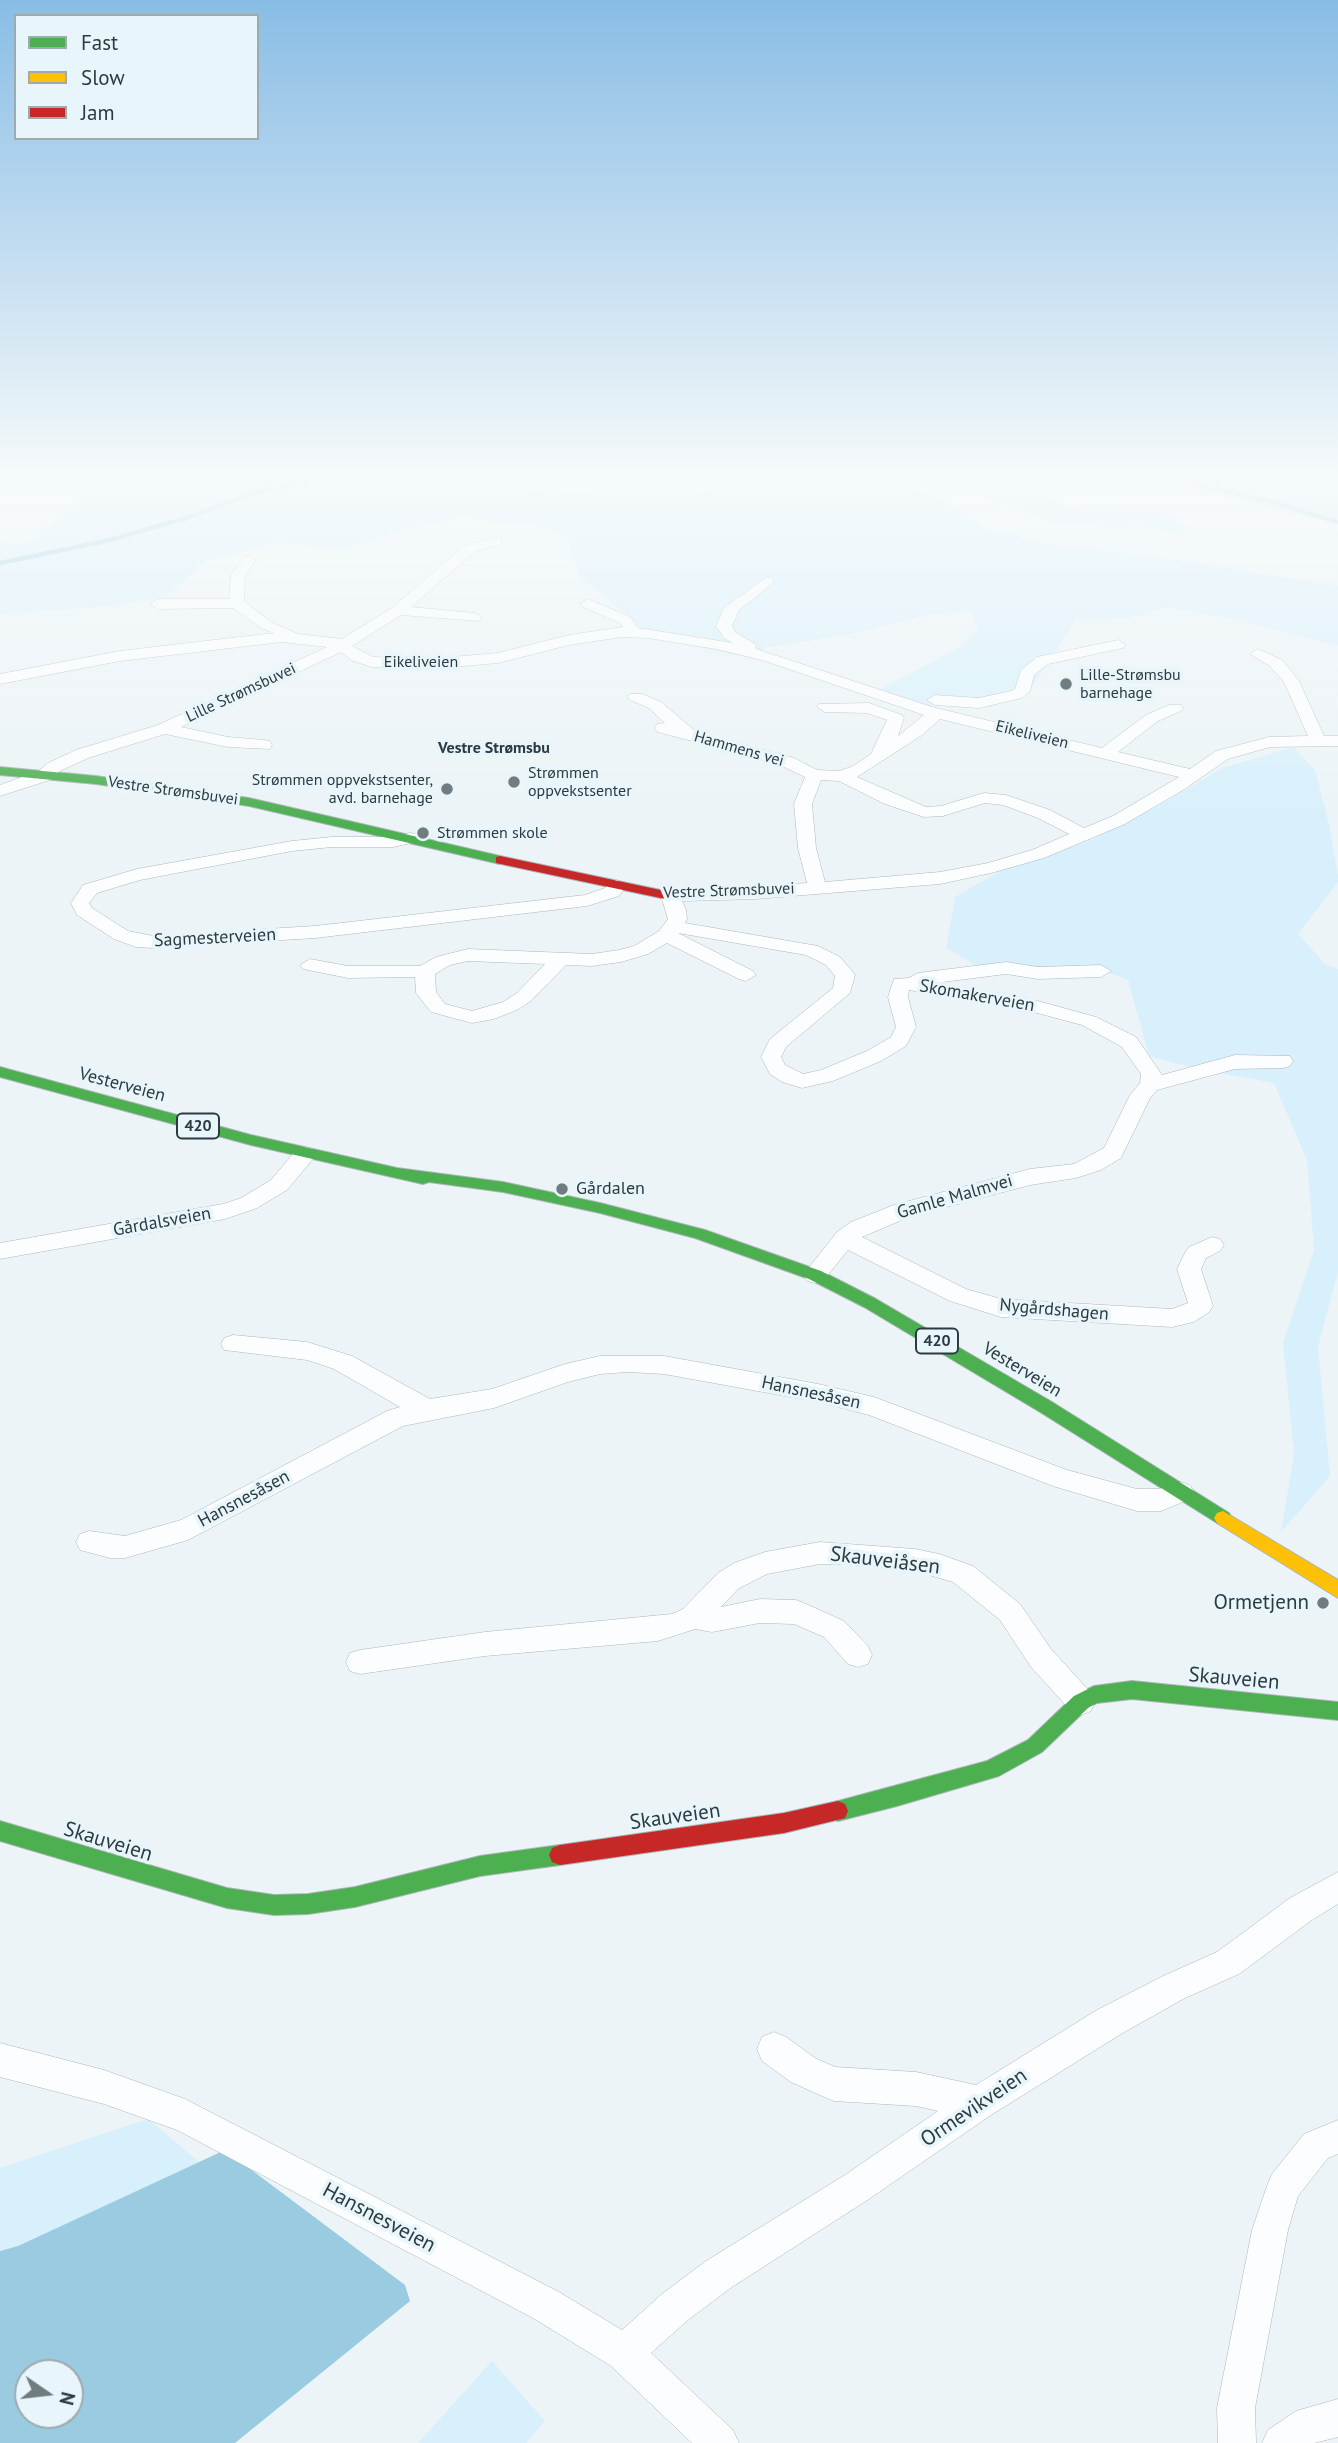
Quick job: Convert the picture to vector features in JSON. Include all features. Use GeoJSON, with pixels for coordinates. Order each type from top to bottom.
{"type":"FeatureCollection","features":[{"type":"Feature","properties":{"kind":"main road","name":"Vestre Strømsbuvei"},"geometry":{"type":"LineString","coordinates":[[0,771],[96,780],[249,802],[670,896]]}},
{"type":"Feature","properties":{"kind":"main road","name":"Vesterveien"},"geometry":{"type":"LineString","coordinates":[[0,1072],[305,1154],[398,1173],[503,1187],[600,1208],[699,1234],[814,1275],[937,1341],[1333,1588]]}},
{"type":"Feature","properties":{"kind":"main road","name":"Skauveien"},"geometry":{"type":"LineString","coordinates":[[0,1831],[227,1898],[274,1905],[308,1904],[355,1897],[480,1866],[784,1823],[897,1797],[992,1769],[1035,1746],[1081,1702],[1094,1695],[1132,1690],[1338,1711]]}},
{"type":"Feature","properties":{"kind":"street"},"geometry":{"type":"LineString","coordinates":[[236,603],[237,595]]}},
{"type":"Feature","properties":{"kind":"street","name":"Lille Strømsbuvei"},"geometry":{"type":"LineString","coordinates":[[41,776],[82,754],[164,729],[341,646],[368,631],[415,595]]}},
{"type":"Feature","properties":{"kind":"street"},"geometry":{"type":"LineString","coordinates":[[748,595],[732,608],[724,626],[729,635],[768,657]]}},
{"type":"Feature","properties":{"kind":"street"},"geometry":{"type":"LineString","coordinates":[[158,604],[225,601],[236,603],[266,625],[300,637]]}},
{"type":"Feature","properties":{"kind":"street"},"geometry":{"type":"LineString","coordinates":[[588,604],[625,620],[631,627],[629,632]]}},
{"type":"Feature","properties":{"kind":"street"},"geometry":{"type":"LineString","coordinates":[[398,610],[474,618]]}},
{"type":"Feature","properties":{"kind":"street","name":"Eikeliveien"},"geometry":{"type":"LineString","coordinates":[[300,637],[341,646],[359,658],[372,662],[428,664],[498,658],[569,640],[629,632],[706,642],[768,657],[937,713],[1192,775]]}},
{"type":"Feature","properties":{"kind":"street"},"geometry":{"type":"LineString","coordinates":[[0,679],[120,656],[247,640],[300,637]]}},
{"type":"Feature","properties":{"kind":"street","name":"Eikeliveien"},"geometry":{"type":"LineString","coordinates":[[873,692],[955,702],[1000,700],[1022,691],[1027,673],[1043,660],[1118,645]]}},
{"type":"Feature","properties":{"kind":"street"},"geometry":{"type":"LineString","coordinates":[[1258,654],[1276,663],[1291,681],[1299,693],[1316,740]]}},
{"type":"Feature","properties":{"kind":"street"},"geometry":{"type":"LineString","coordinates":[[636,697],[655,705],[679,728],[702,737]]}},
{"type":"Feature","properties":{"kind":"street"},"geometry":{"type":"LineString","coordinates":[[825,707],[851,705],[869,708],[896,718],[897,722],[887,743],[871,764]]}},
{"type":"Feature","properties":{"kind":"street"},"geometry":{"type":"LineString","coordinates":[[1106,753],[1152,718],[1175,708]]}},
{"type":"Feature","properties":{"kind":"street","name":"Hammens vei"},"geometry":{"type":"LineString","coordinates":[[842,776],[871,764],[937,713]]}},
{"type":"Feature","properties":{"kind":"street","name":"Hammens vei"},"geometry":{"type":"LineString","coordinates":[[663,728],[788,762],[814,775],[842,776],[891,800],[924,812],[943,811],[984,798],[1006,800],[1044,814],[1084,835]]}},
{"type":"Feature","properties":{"kind":"street"},"geometry":{"type":"LineString","coordinates":[[164,729],[228,742],[264,745]]}},
{"type":"Feature","properties":{"kind":"street","name":"Vestre Strømsbuvei"},"geometry":{"type":"LineString","coordinates":[[670,896],[817,888],[940,878],[966,873],[1038,854],[1119,820],[1222,755],[1255,745],[1338,741]]}},
{"type":"Feature","properties":{"kind":"street"},"geometry":{"type":"LineString","coordinates":[[814,775],[803,804],[807,848],[817,888]]}},
{"type":"Feature","properties":{"kind":"street","name":"Vestre Strømsbuvei"},"geometry":{"type":"LineString","coordinates":[[0,791],[41,776]]}},
{"type":"Feature","properties":{"kind":"street","name":"Sagmesterveien"},"geometry":{"type":"LineString","coordinates":[[410,838],[393,842],[332,842],[292,846],[137,875],[90,889],[80,903],[84,911],[121,936],[136,941],[153,942],[315,932],[461,916],[587,900],[612,891],[617,886]]}},
{"type":"Feature","properties":{"kind":"street"},"geometry":{"type":"LineString","coordinates":[[310,965],[348,972],[425,972],[443,961],[468,955],[510,955],[560,960],[621,956],[641,950],[670,931],[678,919],[670,896]]}},
{"type":"Feature","properties":{"kind":"street"},"geometry":{"type":"LineString","coordinates":[[670,931],[746,975]]}},
{"type":"Feature","properties":{"kind":"street","name":"Skomakerveien"},"geometry":{"type":"LineString","coordinates":[[670,931],[811,950],[833,961],[845,975],[843,989],[834,1000],[777,1044],[771,1057],[777,1069],[789,1077],[802,1081],[813,1080],[874,1056],[899,1041],[906,1027],[898,997],[901,983],[1027,1004],[1089,1021],[1129,1042],[1153,1074],[1150,1085]]}},
{"type":"Feature","properties":{"kind":"street"},"geometry":{"type":"LineString","coordinates":[[425,972],[426,993],[438,1008],[472,1017],[487,1015],[510,1006],[524,996],[560,960]]}},
{"type":"Feature","properties":{"kind":"street"},"geometry":{"type":"LineString","coordinates":[[901,983],[945,974],[1006,968],[1038,973],[1101,971]]}},
{"type":"Feature","properties":{"kind":"street"},"geometry":{"type":"LineString","coordinates":[[1113,1153],[1142,1095],[1150,1085],[1235,1062],[1283,1061]]}},
{"type":"Feature","properties":{"kind":"street","name":"Gamle Malmvei"},"geometry":{"type":"LineString","coordinates":[[814,1275],[845,1238],[859,1228],[901,1211],[1030,1177],[1093,1166],[1113,1153]]}},
{"type":"Feature","properties":{"kind":"street","name":"Gårdalsveien"},"geometry":{"type":"LineString","coordinates":[[0,1251],[225,1211],[249,1203],[279,1185],[305,1154]]}},
{"type":"Feature","properties":{"kind":"street","name":"Nygårdshagen"},"geometry":{"type":"LineString","coordinates":[[845,1238],[958,1295],[1001,1308],[1172,1318],[1186,1316],[1200,1306],[1189,1269],[1198,1253],[1212,1245]]}},
{"type":"Feature","properties":{"kind":"street"},"geometry":{"type":"LineString","coordinates":[[233,1344],[307,1351],[343,1362],[418,1406],[430,1409]]}},
{"type":"Feature","properties":{"kind":"street","name":"Hansnesåsen"},"geometry":{"type":"LineString","coordinates":[[89,1542],[110,1547],[125,1546],[188,1529],[361,1435],[396,1419],[430,1409],[494,1398],[565,1373],[600,1365],[628,1363],[664,1365],[818,1393],[874,1407],[1062,1479],[1137,1500],[1161,1500],[1181,1492]]}},
{"type":"Feature","properties":{"kind":"street","name":"Skauveiåsen"},"geometry":{"type":"LineString","coordinates":[[360,1661],[485,1644],[658,1629],[677,1625],[693,1617],[728,1581],[765,1563],[820,1553],[848,1552],[939,1565],[963,1574],[1010,1612],[1041,1658],[1081,1702]]}},
{"type":"Feature","properties":{"kind":"street","name":"Skauveiåsen"},"geometry":{"type":"LineString","coordinates":[[693,1617],[712,1620],[760,1611],[796,1612],[834,1629],[858,1655]]}},
{"type":"Feature","properties":{"kind":"street","name":"Ormevikveien"},"geometry":{"type":"LineString","coordinates":[[624,2353],[675,2306],[719,2274],[858,2188],[979,2103],[1109,2022],[1174,1987],[1228,1963],[1301,1909],[1338,1887]]}},
{"type":"Feature","properties":{"kind":"street"},"geometry":{"type":"LineString","coordinates":[[774,2049],[803,2070],[834,2084],[916,2089],[979,2103]]}},
{"type":"Feature","properties":{"kind":"street","name":"Hansnesveien"},"geometry":{"type":"LineString","coordinates":[[0,2060],[104,2087],[185,2116],[546,2305],[624,2353],[720,2443]]}},
{"type":"Feature","properties":{"kind":"street"},"geometry":{"type":"LineString","coordinates":[[1237,2443],[1236,2409],[1270,2230],[1284,2186],[1316,2146],[1338,2137]]}},
{"type":"Feature","properties":{"kind":"street"},"geometry":{"type":"LineString","coordinates":[[1281,2443],[1309,2424],[1338,2418]]}},
{"type":"Feature","properties":{"kind":"shaded area"},"geometry":{"type":"Polygon","coordinates":[[[0,595],[168,595],[165,598],[98,607],[0,614],[0,595]]]}},
{"type":"Feature","properties":{"kind":"shaded area"},"geometry":{"type":"Polygon","coordinates":[[[602,595],[1338,595],[1338,646],[1239,620],[1165,607],[1130,618],[1075,621],[1033,686],[990,707],[912,705],[873,693],[958,648],[978,629],[971,611],[931,614],[852,634],[765,648],[759,660],[660,639],[642,628],[602,595]]]}},
{"type":"Feature","properties":{"kind":"shaded area"},"geometry":{"type":"Polygon","coordinates":[[[1294,747],[1315,770],[1329,824],[1338,876],[1338,882],[1298,934],[1325,964],[1338,969],[1338,1271],[1318,1347],[1330,1476],[1281,1532],[1294,1454],[1283,1343],[1314,1250],[1307,1160],[1274,1083],[1203,1070],[1149,1056],[1128,980],[1102,970],[986,971],[946,948],[955,897],[1005,868],[1089,841],[1160,805],[1222,768],[1294,747]]]}},
{"type":"Feature","properties":{"kind":"shaded area"},"geometry":{"type":"Polygon","coordinates":[[[148,2119],[199,2162],[18,2246],[0,2251],[0,2168],[148,2119]]]}},
{"type":"Feature","properties":{"kind":"shaded area"},"geometry":{"type":"Polygon","coordinates":[[[492,2361],[545,2421],[526,2443],[418,2443],[492,2361]]]}},
{"type":"Feature","properties":{"kind":"water"},"geometry":{"type":"Polygon","coordinates":[[[225,2150],[405,2285],[410,2301],[235,2443],[0,2443],[0,2251],[18,2246],[225,2150]]]}},
{"type":"Feature","properties":{"kind":"traffic: fast"},"geometry":{"type":"LineString","coordinates":[[0,771],[96,780],[249,802],[500,860]]}},
{"type":"Feature","properties":{"kind":"traffic: fast"},"geometry":{"type":"LineString","coordinates":[[0,1072],[251,1140],[423,1179]]}},
{"type":"Feature","properties":{"kind":"traffic: fast"},"geometry":{"type":"LineString","coordinates":[[398,1173],[503,1187],[600,1208],[699,1234],[815,1275],[870,1303],[1046,1407],[1223,1518]]}},
{"type":"Feature","properties":{"kind":"traffic: fast"},"geometry":{"type":"LineString","coordinates":[[838,1811],[992,1769],[1035,1746],[1081,1702],[1094,1695],[1132,1690],[1338,1711]]}},
{"type":"Feature","properties":{"kind":"traffic: fast"},"geometry":{"type":"LineString","coordinates":[[0,1831],[227,1898],[274,1905],[308,1904],[355,1897],[480,1866],[560,1855]]}},
{"type":"Feature","properties":{"kind":"traffic: slow"},"geometry":{"type":"LineString","coordinates":[[1223,1518],[1338,1590]]}},
{"type":"Feature","properties":{"kind":"traffic: jam"},"geometry":{"type":"LineString","coordinates":[[500,860],[670,896]]}},
{"type":"Feature","properties":{"kind":"traffic: jam"},"geometry":{"type":"LineString","coordinates":[[560,1855],[784,1823],[838,1811]]}},
{"type":"Feature","properties":{"kind":"place","name":"Lille-Strømsbu barnehage"},"geometry":{"type":"Point","coordinates":[1066,684]}},
{"type":"Feature","properties":{"kind":"place","name":"Strømmen oppvekstsenter"},"geometry":{"type":"Point","coordinates":[514,782]}},
{"type":"Feature","properties":{"kind":"place","name":"Strømmen oppvekstsenter, avd. barnehage"},"geometry":{"type":"Point","coordinates":[447,789]}},
{"type":"Feature","properties":{"kind":"place","name":"Strømmen skole"},"geometry":{"type":"Point","coordinates":[423,833]}},
{"type":"Feature","properties":{"kind":"place","name":"Gårdalen"},"geometry":{"type":"Point","coordinates":[562,1189]}},
{"type":"Feature","properties":{"kind":"place","name":"Ormetjenn"},"geometry":{"type":"Point","coordinates":[1323,1603]}},
{"type":"Feature","properties":{"kind":"district","name":"Vestre Strømsbu"},"geometry":{"type":"Point","coordinates":[494,748]}}]}
